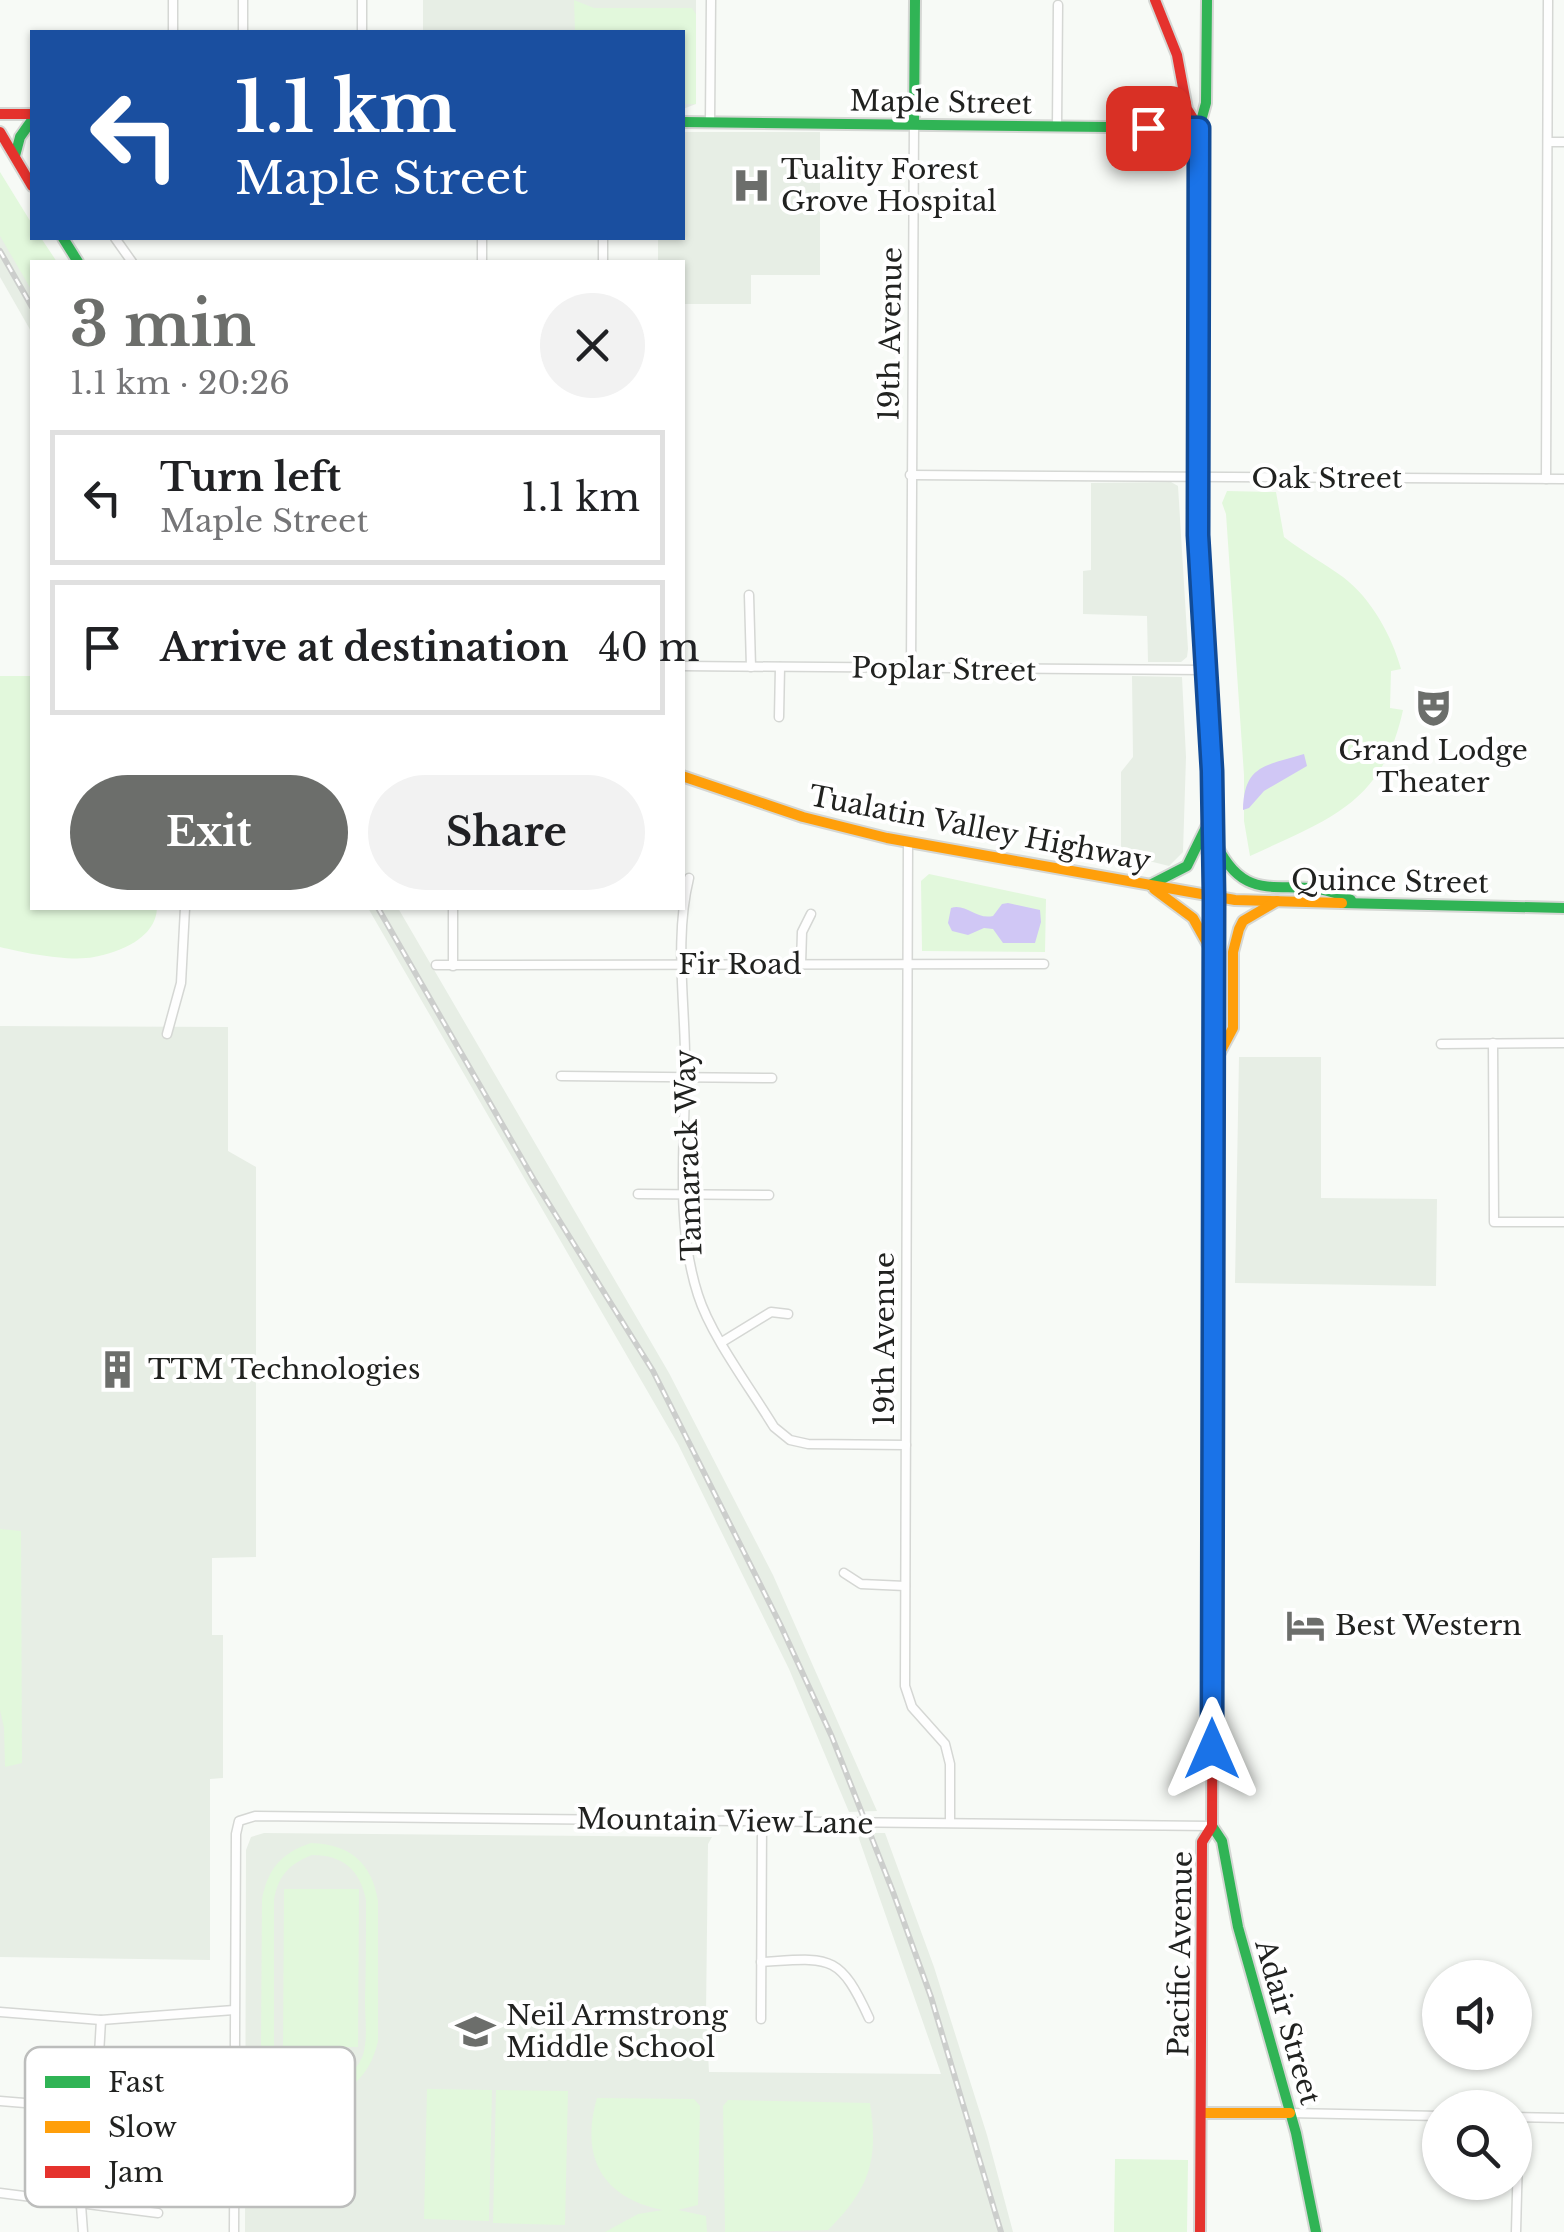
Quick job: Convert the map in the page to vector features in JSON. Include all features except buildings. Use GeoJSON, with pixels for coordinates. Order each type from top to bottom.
{"type":"FeatureCollection","features":[{"type":"Feature","properties":{"kind":"main road","name":"19th Avenue"},"geometry":{"type":"LineString","coordinates":[[914,0],[914,124]]}},
{"type":"Feature","properties":{"kind":"main road"},"geometry":{"type":"LineString","coordinates":[[1154,0],[1177,54],[1187,109],[1199,128]]}},
{"type":"Feature","properties":{"kind":"main road","name":"Pacific Avenue"},"geometry":{"type":"LineString","coordinates":[[1200,2232],[1202,1842],[1212,1826],[1214,896],[1196,478],[1199,128],[1206,103],[1207,0]]}},
{"type":"Feature","properties":{"kind":"main road"},"geometry":{"type":"LineString","coordinates":[[0,114],[30,117]]}},
{"type":"Feature","properties":{"kind":"main road"},"geometry":{"type":"LineString","coordinates":[[15,156],[20,136],[30,120]]}},
{"type":"Feature","properties":{"kind":"main road","name":"Maple Street"},"geometry":{"type":"LineString","coordinates":[[685,122],[1199,128]]}},
{"type":"Feature","properties":{"kind":"main road"},"geometry":{"type":"LineString","coordinates":[[0,132],[30,182]]}},
{"type":"Feature","properties":{"kind":"main road","name":"Tualatin Valley Highway"},"geometry":{"type":"LineString","coordinates":[[685,777],[803,817],[908,842],[1214,896]]}},
{"type":"Feature","properties":{"kind":"main road"},"geometry":{"type":"LineString","coordinates":[[1212,815],[1187,866],[1149,886],[1193,918],[1214,955]]}},
{"type":"Feature","properties":{"kind":"main road"},"geometry":{"type":"LineString","coordinates":[[1213,837],[1220,856],[1241,880],[1258,886],[1332,888],[1356,902]]}},
{"type":"Feature","properties":{"kind":"main road","name":"Quince Street"},"geometry":{"type":"LineString","coordinates":[[1214,896],[1564,908]]}},
{"type":"Feature","properties":{"kind":"main road"},"geometry":{"type":"LineString","coordinates":[[1214,1065],[1233,1028],[1233,952],[1239,929],[1244,921],[1278,901]]}},
{"type":"Feature","properties":{"kind":"main road","name":"Adair Street"},"geometry":{"type":"LineString","coordinates":[[1212,1826],[1222,1841],[1238,1927],[1290,2114],[1316,2232]]}},
{"type":"Feature","properties":{"kind":"main road"},"geometry":{"type":"LineString","coordinates":[[1201,2113],[1290,2114]]}},
{"type":"Feature","properties":{"kind":"street"},"geometry":{"type":"LineString","coordinates":[[173,0],[173,30]]}},
{"type":"Feature","properties":{"kind":"street"},"geometry":{"type":"LineString","coordinates":[[243,30],[244,0]]}},
{"type":"Feature","properties":{"kind":"street"},"geometry":{"type":"LineString","coordinates":[[362,0],[362,30]]}},
{"type":"Feature","properties":{"kind":"street"},"geometry":{"type":"LineString","coordinates":[[710,122],[711,0]]}},
{"type":"Feature","properties":{"kind":"street"},"geometry":{"type":"LineString","coordinates":[[1546,479],[1548,0]]}},
{"type":"Feature","properties":{"kind":"street"},"geometry":{"type":"LineString","coordinates":[[1057,126],[1058,5]]}},
{"type":"Feature","properties":{"kind":"street","name":"19th Avenue"},"geometry":{"type":"LineString","coordinates":[[911,669],[914,124]]}},
{"type":"Feature","properties":{"kind":"street"},"geometry":{"type":"LineString","coordinates":[[1548,142],[1564,142]]}},
{"type":"Feature","properties":{"kind":"street","name":"Oak Street"},"geometry":{"type":"LineString","coordinates":[[910,475],[1564,479]]}},
{"type":"Feature","properties":{"kind":"street"},"geometry":{"type":"LineString","coordinates":[[749,595],[751,667]]}},
{"type":"Feature","properties":{"kind":"street","name":"Poplar Street"},"geometry":{"type":"LineString","coordinates":[[685,666],[1205,670]]}},
{"type":"Feature","properties":{"kind":"street"},"geometry":{"type":"LineString","coordinates":[[780,667],[780,717]]}},
{"type":"Feature","properties":{"kind":"street","name":"19th Avenue"},"geometry":{"type":"LineString","coordinates":[[908,842],[904,1686],[912,1707],[945,1744],[950,1764],[950,1822]]}},
{"type":"Feature","properties":{"kind":"street","name":"Tamarack Way"},"geometry":{"type":"LineString","coordinates":[[685,894],[689,878]]}},
{"type":"Feature","properties":{"kind":"street"},"geometry":{"type":"LineString","coordinates":[[167,1034],[181,983],[185,910]]}},
{"type":"Feature","properties":{"kind":"street"},"geometry":{"type":"LineString","coordinates":[[453,966],[454,910]]}},
{"type":"Feature","properties":{"kind":"street","name":"Tamarack Way"},"geometry":{"type":"LineString","coordinates":[[683,910],[684,1194],[689,1266],[700,1301],[774,1427],[790,1440],[808,1444],[906,1445]]}},
{"type":"Feature","properties":{"kind":"street"},"geometry":{"type":"LineString","coordinates":[[801,964],[802,932],[810,914]]}},
{"type":"Feature","properties":{"kind":"street","name":"Fir Road"},"geometry":{"type":"LineString","coordinates":[[436,965],[1044,964]]}},
{"type":"Feature","properties":{"kind":"street"},"geometry":{"type":"LineString","coordinates":[[1493,1043],[1494,1222],[1564,1222]]}},
{"type":"Feature","properties":{"kind":"street"},"geometry":{"type":"LineString","coordinates":[[1441,1044],[1564,1044]]}},
{"type":"Feature","properties":{"kind":"street"},"geometry":{"type":"LineString","coordinates":[[561,1076],[772,1078]]}},
{"type":"Feature","properties":{"kind":"street"},"geometry":{"type":"LineString","coordinates":[[638,1194],[770,1195]]}},
{"type":"Feature","properties":{"kind":"street"},"geometry":{"type":"LineString","coordinates":[[722,1342],[770,1312],[788,1314]]}},
{"type":"Feature","properties":{"kind":"street"},"geometry":{"type":"LineString","coordinates":[[844,1574],[862,1584],[905,1586]]}},
{"type":"Feature","properties":{"kind":"street","name":"Mountain View Lane"},"geometry":{"type":"LineString","coordinates":[[234,2010],[235,1853],[239,1822],[254,1816],[1212,1826]]}},
{"type":"Feature","properties":{"kind":"street"},"geometry":{"type":"LineString","coordinates":[[761,2020],[762,1821]]}},
{"type":"Feature","properties":{"kind":"street"},"geometry":{"type":"LineString","coordinates":[[761,1962],[832,1963],[843,1970],[869,2018]]}},
{"type":"Feature","properties":{"kind":"street"},"geometry":{"type":"LineString","coordinates":[[0,2012],[101,2020],[234,2010],[234,2047]]}},
{"type":"Feature","properties":{"kind":"street"},"geometry":{"type":"LineString","coordinates":[[99,2047],[101,2020]]}},
{"type":"Feature","properties":{"kind":"street"},"geometry":{"type":"LineString","coordinates":[[0,2101],[25,2103]]}},
{"type":"Feature","properties":{"kind":"street"},"geometry":{"type":"LineString","coordinates":[[1290,2114],[1422,2116]]}},
{"type":"Feature","properties":{"kind":"street"},"geometry":{"type":"LineString","coordinates":[[1532,2117],[1564,2118]]}},
{"type":"Feature","properties":{"kind":"street"},"geometry":{"type":"LineString","coordinates":[[0,2193],[25,2197]]}},
{"type":"Feature","properties":{"kind":"street"},"geometry":{"type":"LineString","coordinates":[[1516,2200],[1516,2232]]}},
{"type":"Feature","properties":{"kind":"street"},"geometry":{"type":"LineString","coordinates":[[82,2207],[83,2232]]}},
{"type":"Feature","properties":{"kind":"street"},"geometry":{"type":"LineString","coordinates":[[99,2207],[158,2214]]}},
{"type":"Feature","properties":{"kind":"shaded area"},"geometry":{"type":"Polygon","coordinates":[[[423,0],[696,0],[696,104],[685,108],[685,30],[423,30],[423,0]]]}},
{"type":"Feature","properties":{"kind":"shaded area","name":"Tuality Forest Grove Hospital"},"geometry":{"type":"Polygon","coordinates":[[[685,132],[820,132],[820,275],[751,275],[751,304],[685,304],[685,260],[658,260],[658,240],[685,240],[685,132]]]}},
{"type":"Feature","properties":{"kind":"shaded area"},"geometry":{"type":"Polygon","coordinates":[[[0,226],[30,278],[30,330],[0,277],[0,226]]]}},
{"type":"Feature","properties":{"kind":"shaded area"},"geometry":{"type":"Polygon","coordinates":[[[1171,482],[1178,486],[1188,649],[1181,662],[1148,662],[1147,616],[1083,614],[1083,571],[1091,570],[1091,483],[1171,482]]]}},
{"type":"Feature","properties":{"kind":"shaded area"},"geometry":{"type":"Polygon","coordinates":[[[1132,676],[1182,677],[1186,757],[1183,852],[1169,866],[1121,854],[1121,772],[1133,757],[1132,676]]]}},
{"type":"Feature","properties":{"kind":"shaded area"},"geometry":{"type":"Polygon","coordinates":[[[1304,754],[1307,766],[1264,791],[1243,810],[1244,795],[1253,775],[1268,765],[1304,754]]]}},
{"type":"Feature","properties":{"kind":"shaded area"},"geometry":{"type":"Polygon","coordinates":[[[1008,903],[1040,910],[1035,943],[1003,943],[993,929],[984,928],[968,935],[952,931],[948,923],[951,908],[987,917],[1008,903]]]}},
{"type":"Feature","properties":{"kind":"shaded area"},"geometry":{"type":"Polygon","coordinates":[[[369,910],[399,910],[669,1373],[773,1575],[877,1811],[849,1812],[789,1669],[678,1444],[369,910]]]}},
{"type":"Feature","properties":{"kind":"shaded area"},"geometry":{"type":"Polygon","coordinates":[[[0,1026],[228,1027],[228,1151],[256,1167],[256,1557],[212,1558],[212,1635],[223,1635],[223,1778],[210,1779],[210,1960],[0,1957],[0,1026]]]}},
{"type":"Feature","properties":{"kind":"shaded area"},"geometry":{"type":"Polygon","coordinates":[[[1239,1057],[1321,1057],[1321,1198],[1437,1199],[1436,1286],[1235,1283],[1239,1057]]]}},
{"type":"Feature","properties":{"kind":"shaded area","name":"Neil Armstrong Middle School"},"geometry":{"type":"Polygon","coordinates":[[[264,1833],[712,1837],[708,1844],[709,2072],[941,2074],[857,1833],[885,1833],[934,1967],[1013,2232],[245,2232],[245,2207],[355,2207],[355,2047],[245,2047],[246,1850],[251,1837],[264,1833]]]}},
{"type":"Feature","properties":{"kind":"green space"},"geometry":{"type":"Polygon","coordinates":[[[574,0],[594,8],[692,8],[696,14],[696,104],[685,104],[685,30],[575,30],[574,0]]]}},
{"type":"Feature","properties":{"kind":"green space"},"geometry":{"type":"Polygon","coordinates":[[[0,172],[30,221],[30,240],[42,240],[56,260],[30,260],[30,288],[0,236],[0,172]]]}},
{"type":"Feature","properties":{"kind":"green space"},"geometry":{"type":"Polygon","coordinates":[[[1227,491],[1276,492],[1284,537],[1343,577],[1363,596],[1386,631],[1401,669],[1391,671],[1390,708],[1403,710],[1382,767],[1367,787],[1328,818],[1250,856],[1244,821],[1226,514],[1222,503],[1227,491]]]}},
{"type":"Feature","properties":{"kind":"green space"},"geometry":{"type":"Polygon","coordinates":[[[0,676],[30,676],[30,910],[157,910],[150,928],[135,942],[94,957],[34,954],[0,947],[0,676]]]}},
{"type":"Feature","properties":{"kind":"green space"},"geometry":{"type":"Polygon","coordinates":[[[929,874],[1046,899],[1045,952],[922,951],[921,881],[929,874]]]}},
{"type":"Feature","properties":{"kind":"green space"},"geometry":{"type":"Polygon","coordinates":[[[0,1529],[21,1531],[22,1763],[5,1767],[0,1710],[0,1529]]]}},
{"type":"Feature","properties":{"kind":"green space"},"geometry":{"type":"Polygon","coordinates":[[[311,1843],[337,1847],[357,1858],[375,1888],[378,2041],[369,2065],[355,2083],[355,2068],[363,2055],[366,2035],[366,1900],[359,1880],[341,1861],[312,1855],[291,1867],[278,1884],[274,1900],[275,2047],[261,2045],[262,1899],[268,1879],[284,1857],[311,1843]]]}},
{"type":"Feature","properties":{"kind":"green space"},"geometry":{"type":"Polygon","coordinates":[[[284,1889],[359,1889],[358,2047],[283,2047],[284,1889]]]}},
{"type":"Feature","properties":{"kind":"green space"},"geometry":{"type":"Polygon","coordinates":[[[427,2089],[492,2090],[489,2221],[424,2219],[427,2089]]]}},
{"type":"Feature","properties":{"kind":"green space"},"geometry":{"type":"Polygon","coordinates":[[[496,2090],[568,2091],[565,2225],[493,2223],[496,2090]]]}},
{"type":"Feature","properties":{"kind":"green space"},"geometry":{"type":"Polygon","coordinates":[[[597,2098],[694,2099],[700,2106],[698,2205],[678,2210],[706,2216],[707,2232],[605,2232],[638,2214],[663,2210],[625,2196],[601,2172],[592,2139],[597,2098]]]}},
{"type":"Feature","properties":{"kind":"green space"},"geometry":{"type":"Polygon","coordinates":[[[728,2100],[870,2103],[873,2142],[868,2173],[853,2201],[828,2230],[725,2232],[723,2106],[728,2100]]]}},
{"type":"Feature","properties":{"kind":"green space"},"geometry":{"type":"Polygon","coordinates":[[[1115,2159],[1188,2160],[1187,2232],[1114,2232],[1115,2159]]]}},
{"type":"Feature","properties":{"kind":"railway"},"geometry":{"type":"LineString","coordinates":[[0,251],[30,304]]}},
{"type":"Feature","properties":{"kind":"railway"},"geometry":{"type":"LineString","coordinates":[[379,910],[534,1180],[653,1371],[780,1624],[832,1737],[893,1892],[931,1997],[1001,2232]]}},
{"type":"Feature","properties":{"kind":"traffic: fast"},"geometry":{"type":"LineString","coordinates":[[914,124],[915,0]]}},
{"type":"Feature","properties":{"kind":"traffic: fast"},"geometry":{"type":"LineString","coordinates":[[1207,0],[1206,103],[1199,128],[1198,535],[1212,819]]}},
{"type":"Feature","properties":{"kind":"traffic: fast"},"geometry":{"type":"LineString","coordinates":[[685,122],[1199,128]]}},
{"type":"Feature","properties":{"kind":"traffic: fast"},"geometry":{"type":"LineString","coordinates":[[15,156],[20,137],[30,123]]}},
{"type":"Feature","properties":{"kind":"traffic: fast"},"geometry":{"type":"LineString","coordinates":[[64,240],[77,260]]}},
{"type":"Feature","properties":{"kind":"traffic: fast"},"geometry":{"type":"LineString","coordinates":[[1150,885],[1187,866],[1212,815]]}},
{"type":"Feature","properties":{"kind":"traffic: fast"},"geometry":{"type":"LineString","coordinates":[[1213,837],[1226,862],[1241,877],[1256,884],[1329,891],[1351,900]]}},
{"type":"Feature","properties":{"kind":"traffic: fast"},"geometry":{"type":"LineString","coordinates":[[1342,903],[1564,908]]}},
{"type":"Feature","properties":{"kind":"traffic: fast"},"geometry":{"type":"LineString","coordinates":[[1212,1826],[1222,1841],[1238,1927],[1296,2133],[1316,2232]]}},
{"type":"Feature","properties":{"kind":"traffic: slow"},"geometry":{"type":"LineString","coordinates":[[685,777],[803,817],[887,838],[1235,900],[1342,903]]}},
{"type":"Feature","properties":{"kind":"traffic: slow"},"geometry":{"type":"LineString","coordinates":[[1154,889],[1193,918],[1212,952]]}},
{"type":"Feature","properties":{"kind":"traffic: slow"},"geometry":{"type":"LineString","coordinates":[[1213,1581],[1214,896]]}},
{"type":"Feature","properties":{"kind":"traffic: slow"},"geometry":{"type":"LineString","coordinates":[[1216,1060],[1233,1028],[1233,952],[1239,929],[1243,921],[1277,901]]}},
{"type":"Feature","properties":{"kind":"traffic: slow"},"geometry":{"type":"LineString","coordinates":[[1201,2113],[1290,2113]]}},
{"type":"Feature","properties":{"kind":"traffic: jam"},"geometry":{"type":"LineString","coordinates":[[1155,0],[1177,55],[1187,109],[1199,128]]}},
{"type":"Feature","properties":{"kind":"traffic: jam"},"geometry":{"type":"LineString","coordinates":[[0,114],[30,114]]}},
{"type":"Feature","properties":{"kind":"traffic: jam"},"geometry":{"type":"LineString","coordinates":[[0,132],[30,183]]}},
{"type":"Feature","properties":{"kind":"traffic: jam"},"geometry":{"type":"LineString","coordinates":[[1213,843],[1214,896]]}},
{"type":"Feature","properties":{"kind":"traffic: jam"},"geometry":{"type":"LineString","coordinates":[[1200,2232],[1202,1842],[1212,1826],[1213,1581]]}},
{"type":"Feature","properties":{"kind":"place","name":"Tuality Forest Grove Hospital"},"geometry":{"type":"Point","coordinates":[751,185]}},
{"type":"Feature","properties":{"kind":"place","name":"Grand Lodge Theater"},"geometry":{"type":"Point","coordinates":[1433,708]}},
{"type":"Feature","properties":{"kind":"place","name":"TTM Technologies"},"geometry":{"type":"Point","coordinates":[118,1369]}},
{"type":"Feature","properties":{"kind":"place","name":"Best Western"},"geometry":{"type":"Point","coordinates":[1305,1625]}},
{"type":"Feature","properties":{"kind":"place","name":"Neil Armstrong Middle School"},"geometry":{"type":"Point","coordinates":[476,2031]}},
{"type":"Feature","properties":{"kind":"route"},"geometry":{"type":"LineString","coordinates":[[1148,128],[1199,128],[1196,478],[1212,771],[1214,896],[1212,1749]]}}]}
